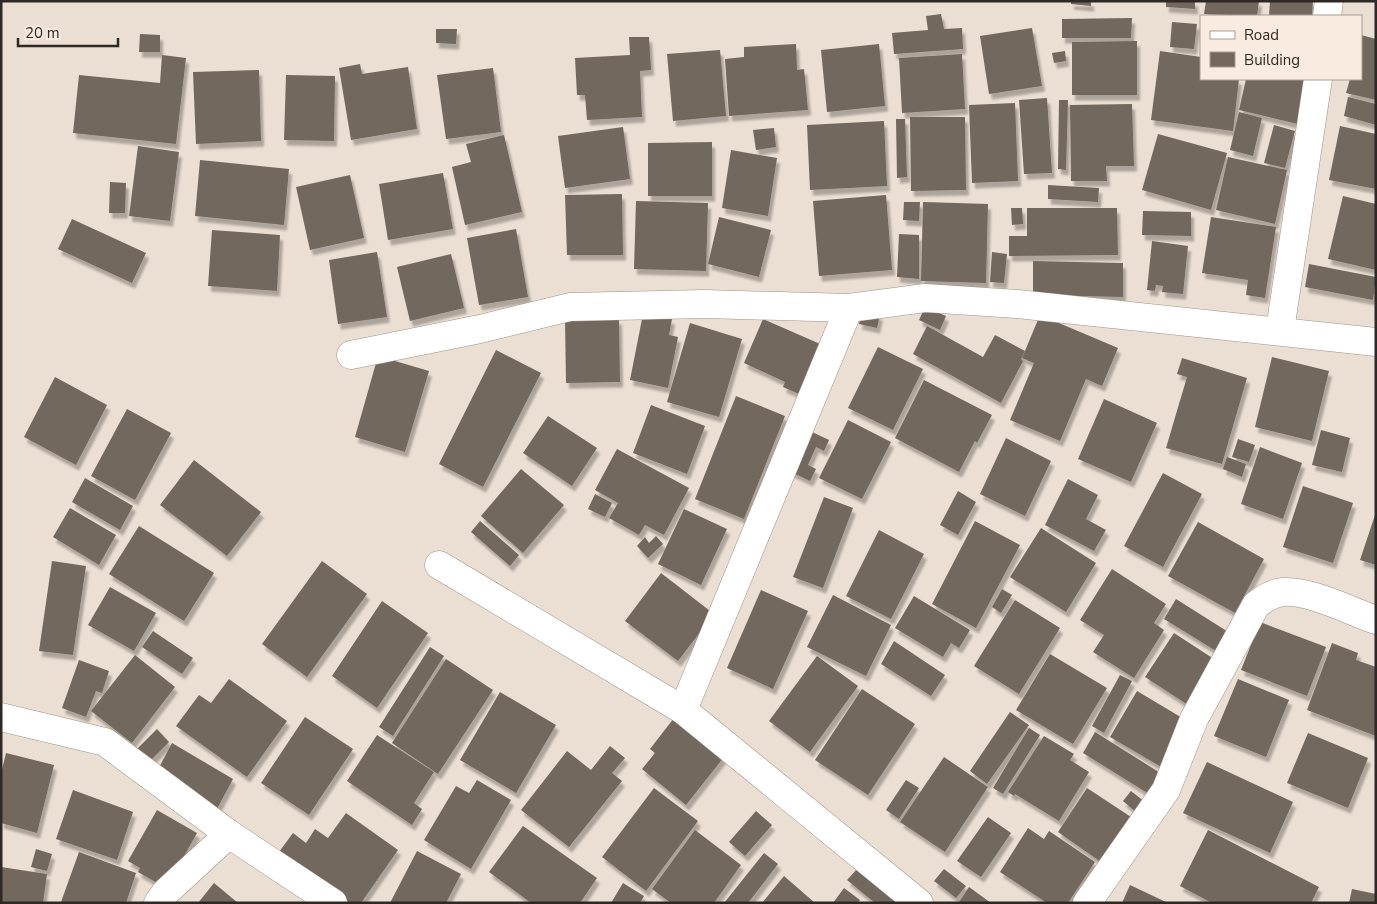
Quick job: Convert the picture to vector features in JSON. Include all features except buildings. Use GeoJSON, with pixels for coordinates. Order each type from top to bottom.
{"type":"FeatureCollection","features":[{"type":"Feature","properties":{"kind":"street"},"geometry":{"type":"LineString","coordinates":[[1327,15],[1329,1]]}},
{"type":"Feature","properties":{"kind":"street"},"geometry":{"type":"LineString","coordinates":[[1280,330],[1318,80]]}},
{"type":"Feature","properties":{"kind":"street"},"geometry":{"type":"LineString","coordinates":[[351,354],[480,329],[570,307],[705,304],[849,308],[925,298],[1027,305],[1280,330],[1376,342]]}},
{"type":"Feature","properties":{"kind":"street"},"geometry":{"type":"LineString","coordinates":[[683,710],[849,308]]}},
{"type":"Feature","properties":{"kind":"street"},"geometry":{"type":"LineString","coordinates":[[439,565],[683,710],[919,903]]}},
{"type":"Feature","properties":{"kind":"street"},"geometry":{"type":"LineString","coordinates":[[1087,903],[1166,790],[1194,719],[1256,605],[1268,595],[1284,592],[1302,594],[1376,620]]}},
{"type":"Feature","properties":{"kind":"street"},"geometry":{"type":"LineString","coordinates":[[1,718],[105,742],[229,834],[333,903]]}},
{"type":"Feature","properties":{"kind":"street"},"geometry":{"type":"LineString","coordinates":[[158,903],[166,892],[229,834]]}}]}
